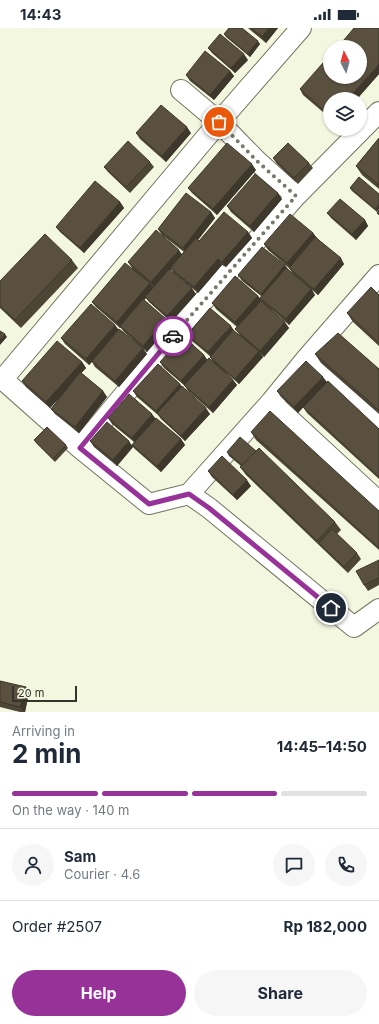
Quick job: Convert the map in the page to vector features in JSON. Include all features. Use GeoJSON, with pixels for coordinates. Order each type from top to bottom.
{"type":"FeatureCollection","features":[{"type":"Feature","properties":{"kind":"street"},"geometry":{"type":"LineString","coordinates":[[301,28],[219,122],[2,378],[80,448],[149,504],[189,494],[271,402],[306,359],[377,280]]}},
{"type":"Feature","properties":{"kind":"street"},"geometry":{"type":"LineString","coordinates":[[181,90],[219,122],[257,161],[296,196]]}},
{"type":"Feature","properties":{"kind":"street"},"geometry":{"type":"LineString","coordinates":[[80,448],[182,325],[296,196],[379,112]]}},
{"type":"Feature","properties":{"kind":"street"},"geometry":{"type":"LineString","coordinates":[[306,359],[379,424]]}},
{"type":"Feature","properties":{"kind":"street"},"geometry":{"type":"LineString","coordinates":[[271,402],[379,502]]}},
{"type":"Feature","properties":{"kind":"street"},"geometry":{"type":"LineString","coordinates":[[189,494],[209,508],[354,627],[379,609]]}},
{"type":"Feature","properties":{"kind":"building"},"geometry":{"type":"Polygon","coordinates":[[[229,28],[242,28],[258,41],[248,54],[224,34],[229,28]]]}},
{"type":"Feature","properties":{"kind":"building"},"geometry":{"type":"Polygon","coordinates":[[[251,28],[269,28],[262,37],[251,28]]]}},
{"type":"Feature","properties":{"kind":"building"},"geometry":{"type":"Polygon","coordinates":[[[354,28],[379,28],[379,64],[367,78],[367,40],[344,40],[354,28]]]}},
{"type":"Feature","properties":{"kind":"building"},"geometry":{"type":"Polygon","coordinates":[[[220,34],[244,54],[231,68],[208,48],[220,34]]]}},
{"type":"Feature","properties":{"kind":"building"},"geometry":{"type":"Polygon","coordinates":[[[205,51],[230,71],[210,95],[186,75],[205,51]]]}},
{"type":"Feature","properties":{"kind":"building"},"geometry":{"type":"Polygon","coordinates":[[[323,63],[323,84],[361,84],[354,92],[323,92],[323,110],[300,89],[323,63]]]}},
{"type":"Feature","properties":{"kind":"building"},"geometry":{"type":"Polygon","coordinates":[[[161,105],[187,127],[162,156],[136,133],[161,105]]]}},
{"type":"Feature","properties":{"kind":"building"},"geometry":{"type":"Polygon","coordinates":[[[379,138],[379,185],[356,166],[379,138]]]}},
{"type":"Feature","properties":{"kind":"building"},"geometry":{"type":"Polygon","coordinates":[[[128,141],[150,162],[126,187],[104,167],[128,141]]]}},
{"type":"Feature","properties":{"kind":"building"},"geometry":{"type":"Polygon","coordinates":[[[227,143],[252,164],[213,209],[188,188],[227,143]]]}},
{"type":"Feature","properties":{"kind":"building"},"geometry":{"type":"Polygon","coordinates":[[[288,143],[309,163],[294,178],[273,158],[288,143]]]}},
{"type":"Feature","properties":{"kind":"building"},"geometry":{"type":"Polygon","coordinates":[[[255,174],[278,193],[250,226],[227,206],[255,174]]]}},
{"type":"Feature","properties":{"kind":"building"},"geometry":{"type":"Polygon","coordinates":[[[359,177],[379,194],[379,204],[375,209],[350,188],[359,177]]]}},
{"type":"Feature","properties":{"kind":"building"},"geometry":{"type":"Polygon","coordinates":[[[95,181],[120,202],[80,248],[56,227],[95,181]]]}},
{"type":"Feature","properties":{"kind":"building"},"geometry":{"type":"Polygon","coordinates":[[[186,193],[211,212],[183,248],[158,229],[186,193]]]}},
{"type":"Feature","properties":{"kind":"building"},"geometry":{"type":"Polygon","coordinates":[[[340,199],[365,220],[352,234],[327,213],[340,199]]]}},
{"type":"Feature","properties":{"kind":"building"},"geometry":{"type":"Polygon","coordinates":[[[224,212],[248,232],[222,262],[218,259],[194,287],[170,268],[196,238],[199,241],[224,212]]]}},
{"type":"Feature","properties":{"kind":"building"},"geometry":{"type":"Polygon","coordinates":[[[290,214],[313,233],[287,263],[264,244],[290,214]]]}},
{"type":"Feature","properties":{"kind":"building"},"geometry":{"type":"Polygon","coordinates":[[[156,230],[179,250],[151,282],[128,262],[156,230]]]}},
{"type":"Feature","properties":{"kind":"building"},"geometry":{"type":"Polygon","coordinates":[[[45,234],[72,260],[15,320],[0,306],[0,281],[45,234]]]}},
{"type":"Feature","properties":{"kind":"building"},"geometry":{"type":"Polygon","coordinates":[[[315,237],[341,258],[314,289],[289,268],[315,237]]]}},
{"type":"Feature","properties":{"kind":"building"},"geometry":{"type":"Polygon","coordinates":[[[262,247],[285,265],[261,294],[238,275],[262,247]]]}},
{"type":"Feature","properties":{"kind":"building"},"geometry":{"type":"Polygon","coordinates":[[[125,263],[150,283],[117,322],[92,302],[125,263]]]}},
{"type":"Feature","properties":{"kind":"building"},"geometry":{"type":"Polygon","coordinates":[[[286,268],[311,289],[286,319],[260,298],[286,268]]]}},
{"type":"Feature","properties":{"kind":"building"},"geometry":{"type":"Polygon","coordinates":[[[169,269],[192,288],[167,316],[145,297],[169,269]]]}},
{"type":"Feature","properties":{"kind":"building"},"geometry":{"type":"Polygon","coordinates":[[[235,276],[258,296],[235,322],[212,303],[235,276]]]}},
{"type":"Feature","properties":{"kind":"building"},"geometry":{"type":"Polygon","coordinates":[[[371,287],[379,295],[379,343],[347,313],[371,287]]]}},
{"type":"Feature","properties":{"kind":"building"},"geometry":{"type":"Polygon","coordinates":[[[143,299],[166,319],[143,346],[120,326],[143,299]]]}},
{"type":"Feature","properties":{"kind":"building"},"geometry":{"type":"Polygon","coordinates":[[[261,301],[285,322],[260,351],[235,329],[261,301]]]}},
{"type":"Feature","properties":{"kind":"building"},"geometry":{"type":"Polygon","coordinates":[[[91,304],[115,325],[86,359],[61,338],[91,304]]]}},
{"type":"Feature","properties":{"kind":"building"},"geometry":{"type":"Polygon","coordinates":[[[210,308],[231,326],[208,352],[187,335],[210,308]]]}},
{"type":"Feature","properties":{"kind":"building"},"geometry":{"type":"Polygon","coordinates":[[[119,329],[143,348],[115,381],[92,361],[119,329]]]}},
{"type":"Feature","properties":{"kind":"building"},"geometry":{"type":"Polygon","coordinates":[[[233,330],[259,351],[235,379],[210,357],[233,330]]]}},
{"type":"Feature","properties":{"kind":"building"},"geometry":{"type":"Polygon","coordinates":[[[0,331],[5,334],[0,340],[0,331]]]}},
{"type":"Feature","properties":{"kind":"building"},"geometry":{"type":"Polygon","coordinates":[[[338,333],[379,369],[379,410],[315,354],[338,333]]]}},
{"type":"Feature","properties":{"kind":"building"},"geometry":{"type":"Polygon","coordinates":[[[183,336],[204,355],[181,381],[160,362],[183,336]]]}},
{"type":"Feature","properties":{"kind":"building"},"geometry":{"type":"Polygon","coordinates":[[[57,341],[82,362],[46,402],[22,381],[57,341]]]}},
{"type":"Feature","properties":{"kind":"building"},"geometry":{"type":"Polygon","coordinates":[[[209,358],[233,380],[209,407],[184,385],[209,358]]]}},
{"type":"Feature","properties":{"kind":"building"},"geometry":{"type":"Polygon","coordinates":[[[306,361],[323,377],[294,407],[277,391],[306,361]]]}},
{"type":"Feature","properties":{"kind":"building"},"geometry":{"type":"Polygon","coordinates":[[[158,364],[180,384],[156,411],[133,391],[158,364]]]}},
{"type":"Feature","properties":{"kind":"building"},"geometry":{"type":"Polygon","coordinates":[[[80,372],[103,391],[75,427],[51,409],[80,372]]]}},
{"type":"Feature","properties":{"kind":"building"},"geometry":{"type":"Polygon","coordinates":[[[328,381],[379,429],[379,477],[303,407],[328,381]]]}},
{"type":"Feature","properties":{"kind":"building"},"geometry":{"type":"Polygon","coordinates":[[[182,386],[206,408],[181,436],[157,413],[182,386]]]}},
{"type":"Feature","properties":{"kind":"building"},"geometry":{"type":"Polygon","coordinates":[[[129,394],[152,414],[132,438],[108,418],[129,394]]]}},
{"type":"Feature","properties":{"kind":"building"},"geometry":{"type":"Polygon","coordinates":[[[270,411],[379,511],[379,548],[251,432],[270,411]]]}},
{"type":"Feature","properties":{"kind":"building"},"geometry":{"type":"Polygon","coordinates":[[[156,418],[181,439],[157,466],[132,445],[156,418]]]}},
{"type":"Feature","properties":{"kind":"building"},"geometry":{"type":"Polygon","coordinates":[[[107,422],[129,441],[113,460],[90,441],[107,422]]]}},
{"type":"Feature","properties":{"kind":"building"},"geometry":{"type":"Polygon","coordinates":[[[47,427],[66,445],[53,459],[34,440],[47,427]]]}},
{"type":"Feature","properties":{"kind":"building"},"geometry":{"type":"Polygon","coordinates":[[[240,437],[256,451],[242,465],[227,452],[240,437]]]}},
{"type":"Feature","properties":{"kind":"building"},"geometry":{"type":"Polygon","coordinates":[[[259,448],[335,522],[317,541],[240,467],[259,448]]]}},
{"type":"Feature","properties":{"kind":"building"},"geometry":{"type":"Polygon","coordinates":[[[222,456],[247,480],[233,495],[208,471],[222,456]]]}},
{"type":"Feature","properties":{"kind":"building"},"geometry":{"type":"Polygon","coordinates":[[[332,529],[357,553],[344,567],[319,543],[332,529]]]}},
{"type":"Feature","properties":{"kind":"building"},"geometry":{"type":"Polygon","coordinates":[[[379,560],[379,578],[364,585],[356,571],[379,560]]]}},
{"type":"Feature","properties":{"kind":"building"},"geometry":{"type":"Polygon","coordinates":[[[0,681],[26,687],[20,707],[0,702],[0,681]]]}},
{"type":"Feature","properties":{"kind":"way so far"},"geometry":{"type":"LineString","coordinates":[[173,336],[296,196],[257,161],[219,122]]}},
{"type":"Feature","properties":{"kind":"route"},"geometry":{"type":"LineString","coordinates":[[173,336],[80,448],[149,504],[189,494],[209,508],[331,608]]}}]}
